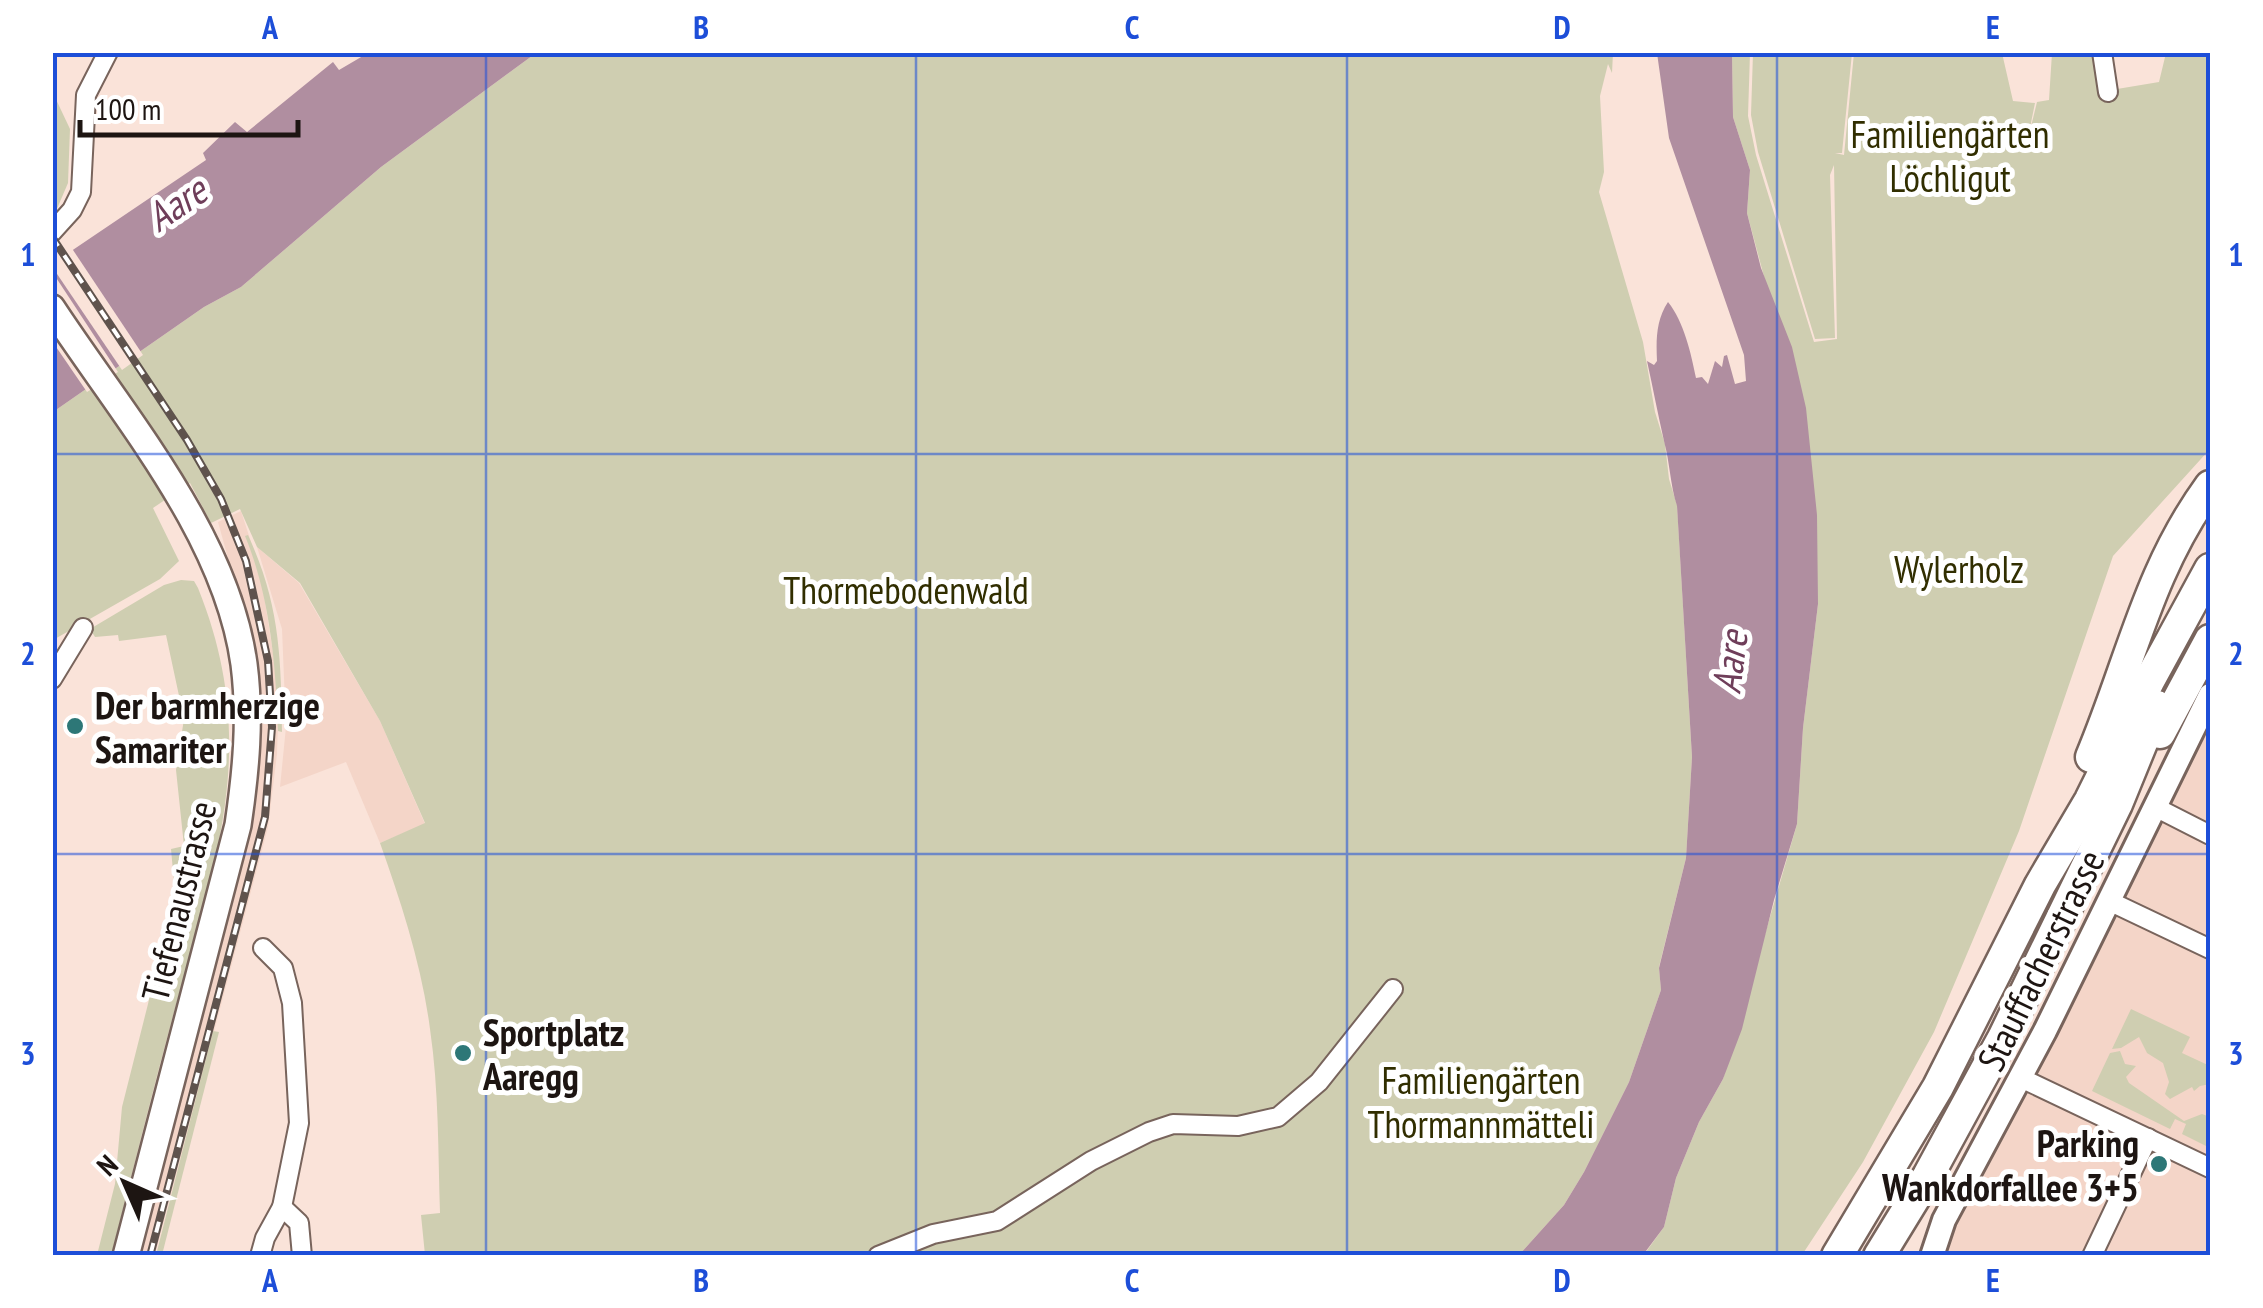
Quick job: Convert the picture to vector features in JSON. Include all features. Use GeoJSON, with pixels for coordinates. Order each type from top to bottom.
{"type":"FeatureCollection","features":[{"type":"Feature","properties":{"kind":"highway"},"geometry":{"type":"LineString","coordinates":[[2040,886],[2108,714],[2158,572],[2210,486]]}},
{"type":"Feature","properties":{"kind":"highway"},"geometry":{"type":"LineString","coordinates":[[1838,1256],[1938,1088],[2040,886],[2090,800],[2148,681],[2210,569]]}},
{"type":"Feature","properties":{"kind":"highway"},"geometry":{"type":"LineString","coordinates":[[2118,804],[2147,727],[2210,608]]}},
{"type":"Feature","properties":{"kind":"highway"},"geometry":{"type":"LineString","coordinates":[[1879,1256],[1967,1106],[2118,804],[2210,640]]}},
{"type":"Feature","properties":{"kind":"main road","name":"Tiefenaustrasse"},"geometry":{"type":"LineString","coordinates":[[52,308],[176,493],[218,572],[236,624],[247,700],[245,778],[228,872],[126,1256]]}},
{"type":"Feature","properties":{"kind":"street"},"geometry":{"type":"LineString","coordinates":[[52,232],[72,210],[81,192],[86,95],[108,52]]}},
{"type":"Feature","properties":{"kind":"street"},"geometry":{"type":"LineString","coordinates":[[2102,52],[2108,92]]}},
{"type":"Feature","properties":{"kind":"street"},"geometry":{"type":"LineString","coordinates":[[52,680],[83,628]]}},
{"type":"Feature","properties":{"kind":"street","name":"Stauffacherstrasse"},"geometry":{"type":"LineString","coordinates":[[1932,1256],[1944,1220],[2021,1078],[2210,695]]}},
{"type":"Feature","properties":{"kind":"street"},"geometry":{"type":"LineString","coordinates":[[2154,807],[2210,835]]}},
{"type":"Feature","properties":{"kind":"street"},"geometry":{"type":"LineString","coordinates":[[2109,901],[2210,948]]}},
{"type":"Feature","properties":{"kind":"street"},"geometry":{"type":"LineString","coordinates":[[260,1256],[282,1207],[299,1123],[292,1003],[283,968],[263,948]]}},
{"type":"Feature","properties":{"kind":"street"},"geometry":{"type":"LineString","coordinates":[[878,1256],[933,1234],[997,1221],[1090,1161],[1149,1132],[1173,1124],[1238,1126],[1278,1117],[1319,1082],[1393,990]]}},
{"type":"Feature","properties":{"kind":"street"},"geometry":{"type":"LineString","coordinates":[[2021,1078],[2210,1168]]}},
{"type":"Feature","properties":{"kind":"street"},"geometry":{"type":"LineString","coordinates":[[2092,1256],[2148,1138]]}},
{"type":"Feature","properties":{"kind":"street"},"geometry":{"type":"LineString","coordinates":[[282,1207],[299,1223],[302,1256]]}},
{"type":"Feature","properties":{"kind":"shaded area"},"geometry":{"type":"Polygon","coordinates":[[[241,511],[260,570],[279,691],[277,754],[268,827],[155,1255],[138,1256],[235,886],[254,652],[218,522],[241,511]]]}},
{"type":"Feature","properties":{"kind":"shaded area"},"geometry":{"type":"Polygon","coordinates":[[[257,547],[299,583],[380,721],[425,824],[380,843],[346,762],[280,787],[286,727],[282,629],[257,547]]]}},
{"type":"Feature","properties":{"kind":"shaded area"},"geometry":{"type":"Polygon","coordinates":[[[2210,715],[2210,1255],[1932,1256],[2210,715]]]}},
{"type":"Feature","properties":{"kind":"green space","name":"Thormebodenwald"},"geometry":{"type":"Polygon","coordinates":[[[536,53],[1613,53],[1612,73],[1608,64],[1600,96],[1604,172],[1599,192],[1643,342],[1677,505],[1692,757],[1686,858],[1659,967],[1661,990],[1629,1082],[1564,1205],[1519,1255],[425,1255],[421,1215],[440,1213],[433,1052],[416,958],[380,843],[425,823],[380,721],[300,583],[257,547],[240,509],[211,523],[190,483],[153,508],[179,561],[160,579],[53,640],[53,412],[204,307],[241,287],[381,167],[536,53]]]}},
{"type":"Feature","properties":{"kind":"green space","name":"Wylerholz"},"geometry":{"type":"Polygon","coordinates":[[[1732,53],[1750,53],[1748,116],[1756,155],[1814,342],[1837,339],[1834,165],[1830,175],[1835,338],[1815,339],[1758,152],[1751,115],[1753,53],[1852,53],[1842,153],[1835,153],[1844,155],[1854,53],[2002,53],[2013,101],[2035,103],[2026,147],[2037,102],[2049,100],[2052,53],[2099,53],[2105,91],[2159,82],[2166,53],[2210,53],[2210,449],[2113,556],[2019,831],[1934,1032],[1863,1162],[1802,1255],[1643,1256],[1664,1227],[1676,1178],[1699,1122],[1723,1079],[1797,824],[1803,728],[1818,604],[1766,284],[1747,213],[1750,170],[1733,117],[1732,53]]]}},
{"type":"Feature","properties":{"kind":"green space"},"geometry":{"type":"Polygon","coordinates":[[[53,93],[70,129],[68,183],[53,218],[53,93]]]}},
{"type":"Feature","properties":{"kind":"green space"},"geometry":{"type":"Polygon","coordinates":[[[248,535],[267,585],[277,631],[282,732],[278,731],[266,607],[245,536],[248,535]]]}},
{"type":"Feature","properties":{"kind":"green space"},"geometry":{"type":"Polygon","coordinates":[[[194,581],[198,588],[217,645],[227,699],[229,751],[225,802],[204,904],[111,1256],[97,1255],[115,1184],[122,1107],[174,882],[171,849],[184,846],[176,770],[184,719],[166,635],[119,641],[118,635],[95,637],[90,629],[164,585],[194,581]]]}},
{"type":"Feature","properties":{"kind":"green space"},"geometry":{"type":"Polygon","coordinates":[[[2131,1009],[2190,1037],[2182,1053],[2210,1066],[2210,1084],[2194,1091],[2192,1087],[2170,1099],[2165,1094],[2169,1082],[2163,1063],[2147,1053],[2139,1037],[2112,1049],[2131,1009]]]}},
{"type":"Feature","properties":{"kind":"green space"},"geometry":{"type":"Polygon","coordinates":[[[213,1031],[219,1032],[162,1255],[156,1255],[213,1031]]]}},
{"type":"Feature","properties":{"kind":"green space"},"geometry":{"type":"Polygon","coordinates":[[[2120,1051],[2125,1064],[2136,1066],[2126,1077],[2129,1083],[2184,1121],[2202,1114],[2210,1117],[2210,1148],[2182,1134],[2186,1124],[2175,1119],[2170,1129],[2092,1091],[2110,1053],[2120,1051]]]}},
{"type":"Feature","properties":{"kind":"water","name":"Aare"},"geometry":{"type":"Polygon","coordinates":[[[368,53],[536,53],[381,167],[241,287],[204,307],[53,412],[52,264],[206,160],[203,153],[235,122],[247,132],[333,62],[339,70],[368,53]]]}},
{"type":"Feature","properties":{"kind":"water","name":"Aare"},"geometry":{"type":"Polygon","coordinates":[[[1657,53],[1732,53],[1733,117],[1750,170],[1747,213],[1761,268],[1792,347],[1806,408],[1817,515],[1818,604],[1803,728],[1797,824],[1742,1029],[1676,1178],[1664,1227],[1643,1255],[1519,1255],[1564,1205],[1629,1082],[1661,990],[1659,968],[1686,858],[1692,757],[1677,506],[1647,361],[1654,365],[1657,361],[1659,323],[1668,302],[1683,328],[1696,378],[1702,377],[1708,384],[1715,361],[1722,367],[1727,355],[1735,384],[1746,381],[1744,355],[1669,138],[1657,53]]]}},
{"type":"Feature","properties":{"kind":"pier"},"geometry":{"type":"Polygon","coordinates":[[[71,247],[143,355],[122,370],[53,268],[52,258],[71,247]]]}},
{"type":"Feature","properties":{"kind":"pier"},"geometry":{"type":"Polygon","coordinates":[[[53,273],[118,372],[87,392],[52,341],[53,273]]]}},
{"type":"Feature","properties":{"kind":"railway"},"geometry":{"type":"LineString","coordinates":[[52,237],[187,440],[221,499],[246,561],[268,661],[272,727],[265,817],[150,1256]]}},
{"type":"Feature","properties":{"kind":"place","name":"Der barmherzige Samariter"},"geometry":{"type":"Point","coordinates":[75,726]}},
{"type":"Feature","properties":{"kind":"place","name":"Sportplatz Aaregg"},"geometry":{"type":"Point","coordinates":[463,1053]}},
{"type":"Feature","properties":{"kind":"place","name":"Parking Wankdorfallee 3+5"},"geometry":{"type":"Point","coordinates":[2159,1164]}},
{"type":"Feature","properties":{"kind":"park label","name":"Familiengärten Löchligut"},"geometry":{"type":"Point","coordinates":[1950,155]}},
{"type":"Feature","properties":{"kind":"park label","name":"Familiengärten Thormannmätteli"},"geometry":{"type":"Point","coordinates":[1481,1101]}}]}
